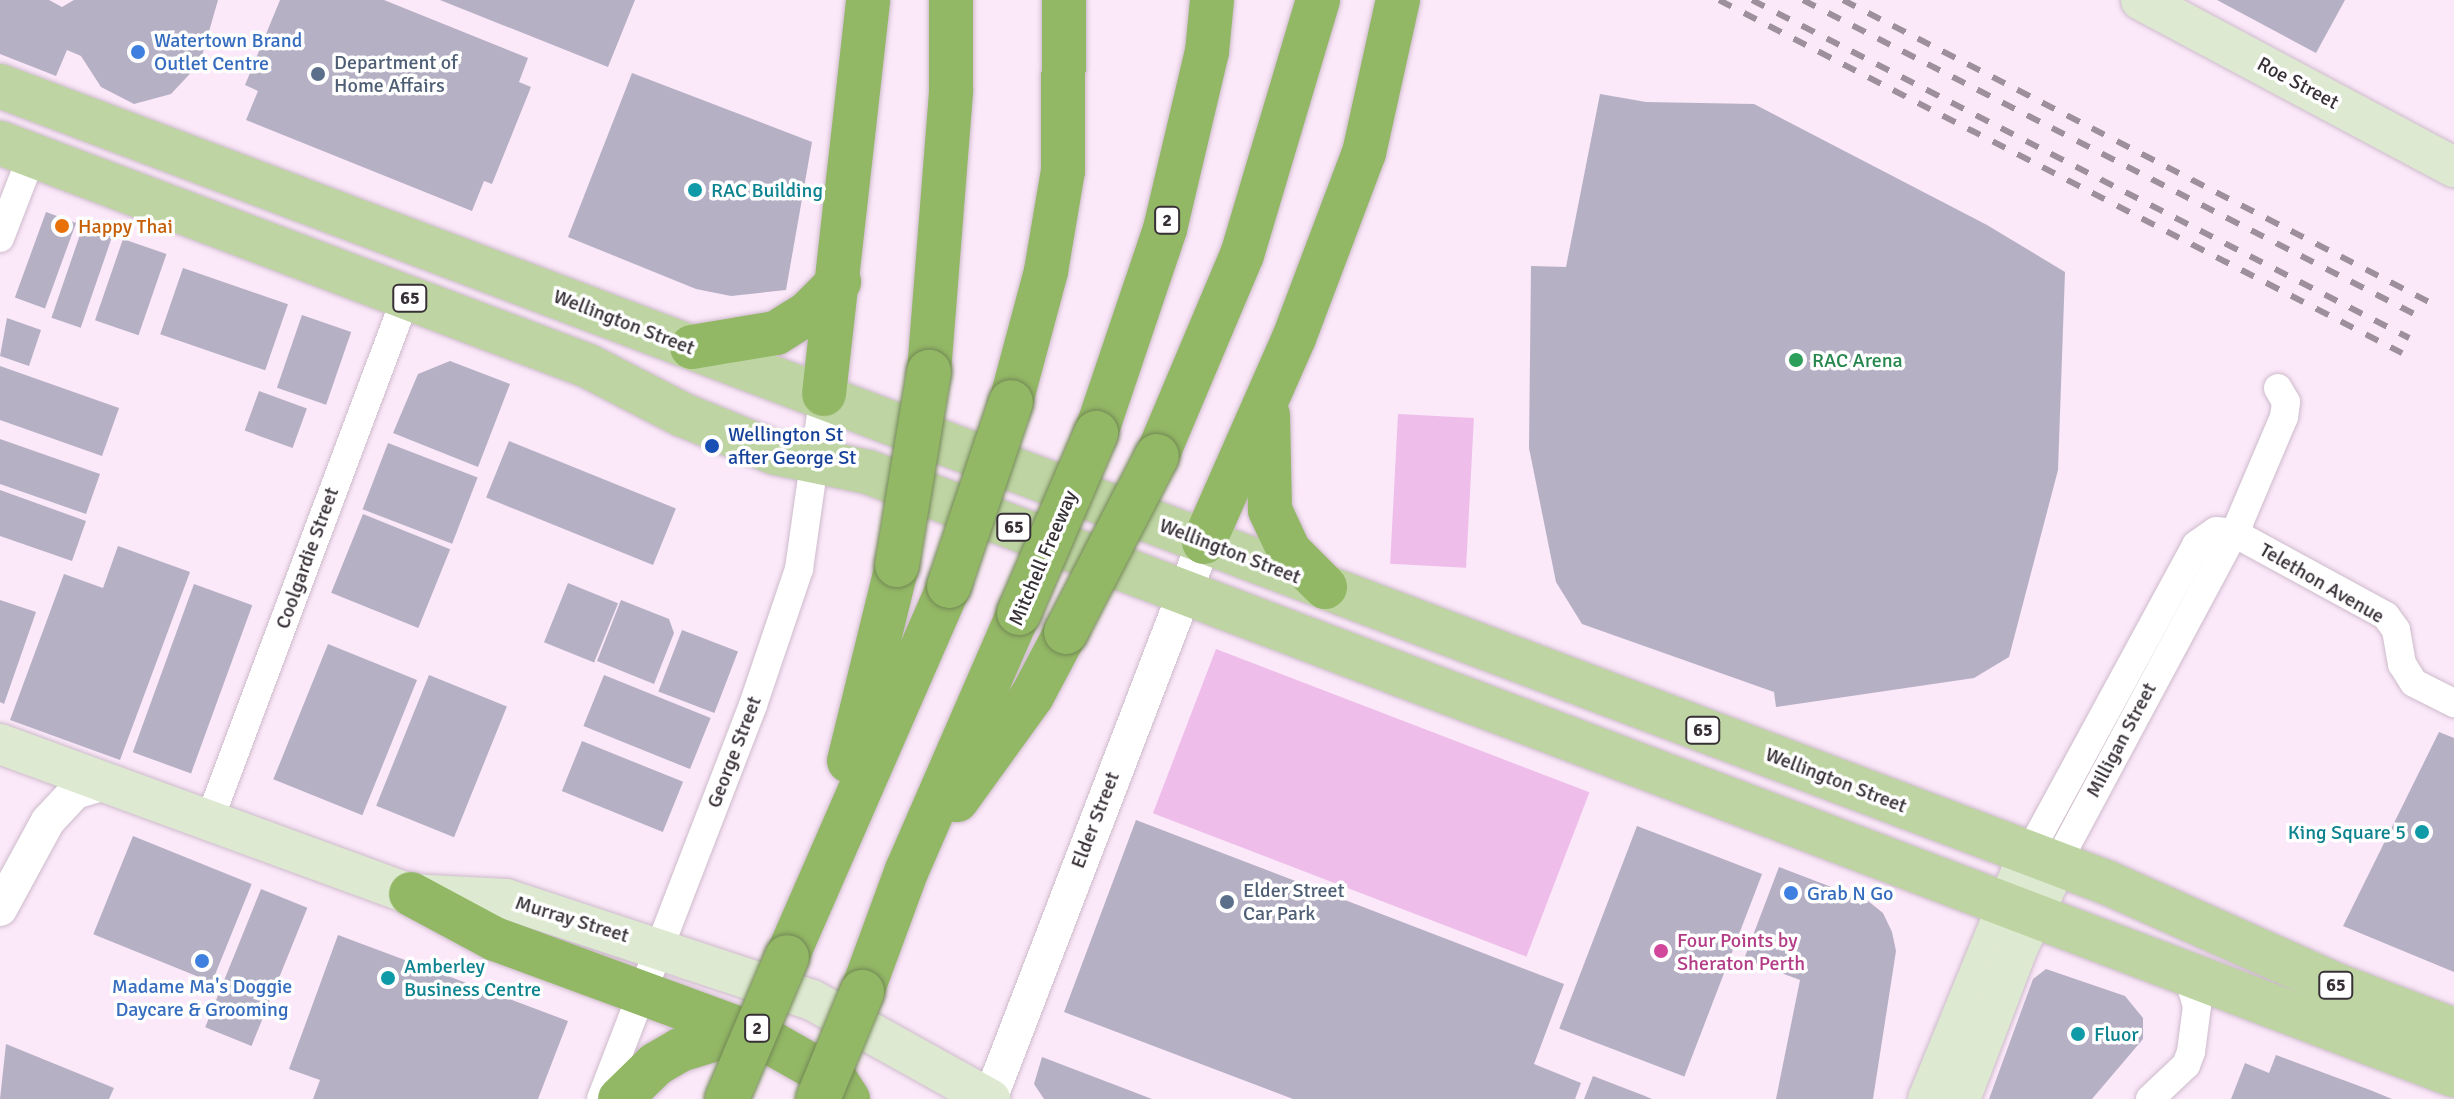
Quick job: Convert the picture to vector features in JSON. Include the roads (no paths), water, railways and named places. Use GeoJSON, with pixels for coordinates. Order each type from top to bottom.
{"type":"FeatureCollection","features":[{"type":"Feature","properties":{"kind":"highway"},"geometry":{"type":"LineString","coordinates":[[824,394],[839,282],[868,0]]}},
{"type":"Feature","properties":{"kind":"highway"},"geometry":{"type":"LineString","coordinates":[[824,865],[897,565],[929,372],[951,90],[951,0]]}},
{"type":"Feature","properties":{"kind":"highway","name":"2"},"geometry":{"type":"LineString","coordinates":[[727,1099],[824,865],[949,586],[1011,402],[1046,271],[1063,171],[1064,0]]}},
{"type":"Feature","properties":{"kind":"highway"},"geometry":{"type":"LineString","coordinates":[[1063,171],[1081,95],[1089,0]]}},
{"type":"Feature","properties":{"kind":"highway","name":"Mitchell Freeway"},"geometry":{"type":"LineString","coordinates":[[818,1099],[907,870],[1096,433],[1165,229],[1207,52],[1212,0]]}},
{"type":"Feature","properties":{"kind":"highway","name":"2"},"geometry":{"type":"LineString","coordinates":[[907,870],[1032,696],[1157,456],[1242,255],[1318,0]]}},
{"type":"Feature","properties":{"kind":"highway"},"geometry":{"type":"LineString","coordinates":[[1204,542],[1269,396],[1364,153],[1398,0]]}},
{"type":"Feature","properties":{"kind":"highway"},"geometry":{"type":"LineString","coordinates":[[692,347],[776,333],[808,313],[839,282]]}},
{"type":"Feature","properties":{"kind":"highway"},"geometry":{"type":"LineString","coordinates":[[1269,396],[1270,510],[1289,551],[1325,587]]}},
{"type":"Feature","properties":{"kind":"highway"},"geometry":{"type":"LineString","coordinates":[[411,894],[495,939],[638,995],[759,1036],[835,1079],[848,1099]]}},
{"type":"Feature","properties":{"kind":"highway"},"geometry":{"type":"LineString","coordinates":[[620,1099],[656,1064],[680,1050],[715,1039],[759,1036]]}},
{"type":"Feature","properties":{"kind":"main road","name":"Roe Street"},"geometry":{"type":"LineString","coordinates":[[2141,0],[2454,167]]}},
{"type":"Feature","properties":{"kind":"main road","name":"Wellington Street"},"geometry":{"type":"LineString","coordinates":[[0,86],[824,394],[1204,542],[2043,858],[2178,910],[2336,985],[2454,1030]]}},
{"type":"Feature","properties":{"kind":"main road","name":"65"},"geometry":{"type":"LineString","coordinates":[[16,149],[588,366],[683,415],[776,453],[868,472],[2454,1075]]}},
{"type":"Feature","properties":{"kind":"main road"},"geometry":{"type":"LineString","coordinates":[[534,288],[551,322],[588,366]]}},
{"type":"Feature","properties":{"kind":"main road","name":"Murray Street"},"geometry":{"type":"LineString","coordinates":[[0,744],[411,894],[506,899],[812,1000],[990,1099]]}},
{"type":"Feature","properties":{"kind":"main road","name":"Milligan Street"},"geometry":{"type":"LineString","coordinates":[[1928,1099],[2043,858]]}},
{"type":"Feature","properties":{"kind":"main road","name":"Milligan Street"},"geometry":{"type":"LineString","coordinates":[[1960,1099],[2019,908]]}},
{"type":"Feature","properties":{"kind":"street"},"geometry":{"type":"LineString","coordinates":[[0,238],[16,149]]}},
{"type":"Feature","properties":{"kind":"street","name":"Coolgardie Street"},"geometry":{"type":"LineString","coordinates":[[209,821],[406,297]]}},
{"type":"Feature","properties":{"kind":"street","name":"Milligan Street"},"geometry":{"type":"LineString","coordinates":[[2043,858],[2234,533],[2284,417],[2286,402],[2278,388]]}},
{"type":"Feature","properties":{"kind":"street","name":"George Street"},"geometry":{"type":"LineString","coordinates":[[601,1099],[638,995],[753,705],[799,569],[824,394]]}},
{"type":"Feature","properties":{"kind":"street","name":"Milligan Street"},"geometry":{"type":"LineString","coordinates":[[2043,858],[2196,545],[2216,531],[2234,533]]}},
{"type":"Feature","properties":{"kind":"street","name":"Telethon Avenue"},"geometry":{"type":"LineString","coordinates":[[2234,533],[2386,616],[2396,630],[2402,664],[2414,683],[2454,703]]}},
{"type":"Feature","properties":{"kind":"street","name":"Elder Street"},"geometry":{"type":"LineString","coordinates":[[990,1099],[1204,542]]}},
{"type":"Feature","properties":{"kind":"street"},"geometry":{"type":"LineString","coordinates":[[0,909],[48,821],[75,792],[104,783]]}},
{"type":"Feature","properties":{"kind":"street"},"geometry":{"type":"LineString","coordinates":[[2150,1099],[2186,1065],[2197,1006],[2186,971]]}},
{"type":"Feature","properties":{"kind":"railway"},"geometry":{"type":"LineString","coordinates":[[1719,0],[2402,353]]}},
{"type":"Feature","properties":{"kind":"railway"},"geometry":{"type":"LineString","coordinates":[[1752,0],[2409,338]]}},
{"type":"Feature","properties":{"kind":"railway"},"geometry":{"type":"LineString","coordinates":[[1803,0],[2422,318]]}},
{"type":"Feature","properties":{"kind":"railway"},"geometry":{"type":"LineString","coordinates":[[1843,0],[2429,302]]}},
{"type":"Feature","properties":{"kind":"place","name":"Watertown Brand Outlet Centre"},"geometry":{"type":"Point","coordinates":[138,52]}},
{"type":"Feature","properties":{"kind":"place","name":"Department of Home Affairs"},"geometry":{"type":"Point","coordinates":[318,74]}},
{"type":"Feature","properties":{"kind":"place","name":"RAC Building"},"geometry":{"type":"Point","coordinates":[695,190]}},
{"type":"Feature","properties":{"kind":"place","name":"Happy Thai"},"geometry":{"type":"Point","coordinates":[62,226]}},
{"type":"Feature","properties":{"kind":"place","name":"RAC Arena"},"geometry":{"type":"Point","coordinates":[1796,360]}},
{"type":"Feature","properties":{"kind":"place","name":"Wellington St after George St"},"geometry":{"type":"Point","coordinates":[712,446]}},
{"type":"Feature","properties":{"kind":"place","name":"King Square 5"},"geometry":{"type":"Point","coordinates":[2422,832]}},
{"type":"Feature","properties":{"kind":"place","name":"Grab N Go"},"geometry":{"type":"Point","coordinates":[1791,893]}},
{"type":"Feature","properties":{"kind":"place","name":"Elder Street Car Park"},"geometry":{"type":"Point","coordinates":[1227,902]}},
{"type":"Feature","properties":{"kind":"place","name":"Four Points by Sheraton Perth"},"geometry":{"type":"Point","coordinates":[1661,951]}},
{"type":"Feature","properties":{"kind":"place","name":"Madame Ma's Doggie Daycare & Grooming"},"geometry":{"type":"Point","coordinates":[202,961]}},
{"type":"Feature","properties":{"kind":"place","name":"Amberley Business Centre"},"geometry":{"type":"Point","coordinates":[388,978]}},
{"type":"Feature","properties":{"kind":"place","name":"Fluor"},"geometry":{"type":"Point","coordinates":[2078,1034]}}]}
